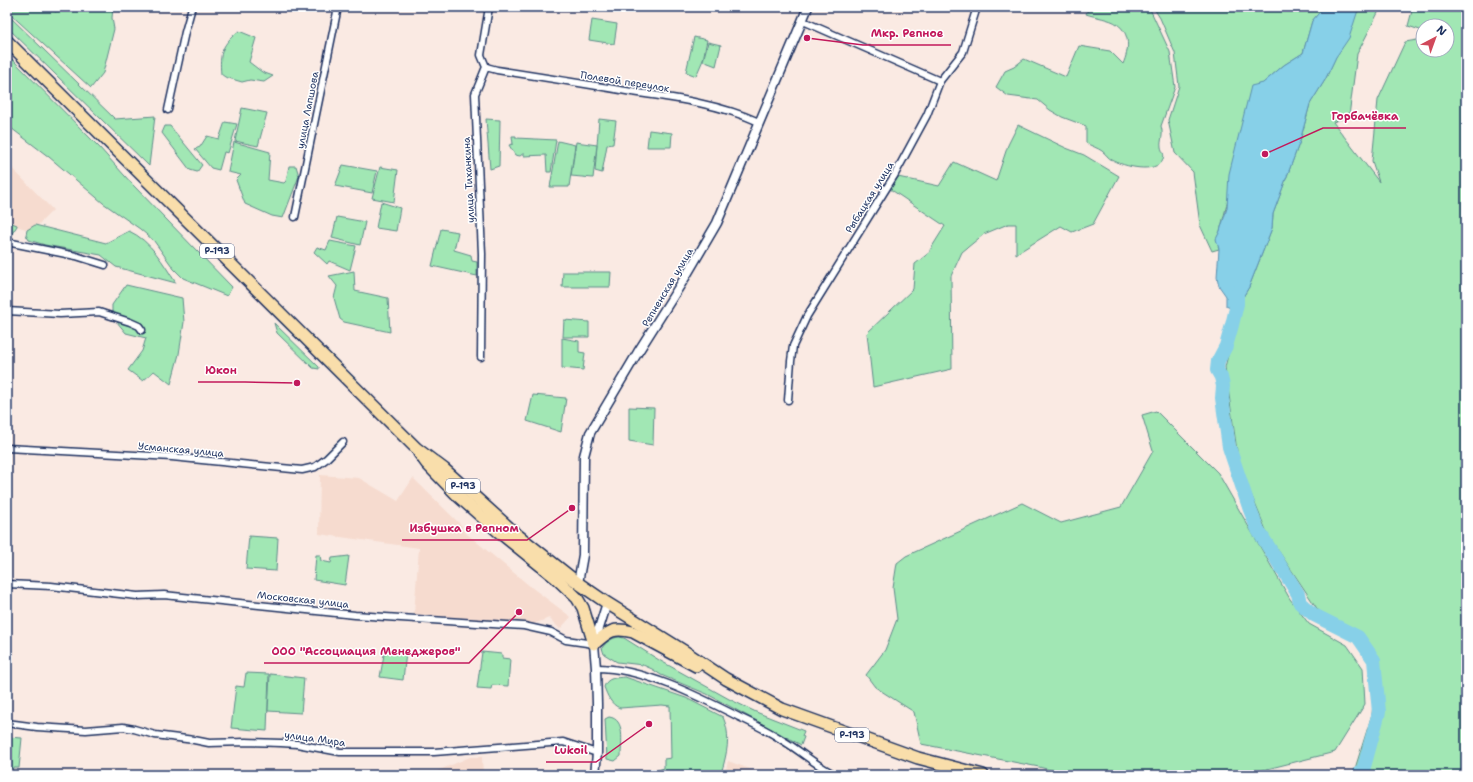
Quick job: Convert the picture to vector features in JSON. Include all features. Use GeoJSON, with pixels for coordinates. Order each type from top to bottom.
{"type":"FeatureCollection","features":[{"type":"Feature","properties":{"kind":"highway","name":"Р-193"},"geometry":{"type":"LineString","coordinates":[[7,42],[416,448],[444,469],[515,533],[578,583],[726,679],[782,709],[918,758],[983,775]]}},
{"type":"Feature","properties":{"kind":"highway"},"geometry":{"type":"LineString","coordinates":[[416,448],[427,464],[458,496],[499,532],[556,578],[577,598],[583,608],[594,644],[606,633],[613,630],[632,632],[682,659],[726,679]]}},
{"type":"Feature","properties":{"kind":"street"},"geometry":{"type":"LineString","coordinates":[[168,110],[192,7]]}},
{"type":"Feature","properties":{"kind":"street","name":"улица Лапшова"},"geometry":{"type":"LineString","coordinates":[[296,217],[338,7]]}},
{"type":"Feature","properties":{"kind":"street"},"geometry":{"type":"LineString","coordinates":[[486,67],[481,55],[489,7]]}},
{"type":"Feature","properties":{"kind":"street","name":"Репненская улица"},"geometry":{"type":"LineString","coordinates":[[578,583],[583,555],[584,456],[590,433],[638,352],[686,276],[717,222],[808,7]]}},
{"type":"Feature","properties":{"kind":"street","name":"Рыбацкая улица"},"geometry":{"type":"LineString","coordinates":[[788,400],[793,346],[807,316],[894,176],[927,115],[940,81],[963,52],[977,7]]}},
{"type":"Feature","properties":{"kind":"street"},"geometry":{"type":"LineString","coordinates":[[802,21],[940,81]]}},
{"type":"Feature","properties":{"kind":"street","name":"Полевой переулок"},"geometry":{"type":"LineString","coordinates":[[486,67],[697,103],[743,115],[759,122]]}},
{"type":"Feature","properties":{"kind":"street","name":"улица Тиханкина"},"geometry":{"type":"LineString","coordinates":[[481,357],[482,254],[475,94],[486,67]]}},
{"type":"Feature","properties":{"kind":"street"},"geometry":{"type":"LineString","coordinates":[[7,242],[76,256],[105,265]]}},
{"type":"Feature","properties":{"kind":"street"},"geometry":{"type":"LineString","coordinates":[[7,311],[60,314],[99,312],[130,322],[139,326],[142,330]]}},
{"type":"Feature","properties":{"kind":"street","name":"Усманская улица"},"geometry":{"type":"LineString","coordinates":[[7,448],[172,457],[302,470],[315,467],[326,459],[343,442]]}},
{"type":"Feature","properties":{"kind":"street","name":"Московская улица"},"geometry":{"type":"LineString","coordinates":[[7,584],[51,586],[137,596],[164,595],[355,615],[524,626],[551,632],[566,640],[594,644]]}},
{"type":"Feature","properties":{"kind":"street"},"geometry":{"type":"LineString","coordinates":[[595,775],[597,753],[596,668],[594,644],[607,603]]}},
{"type":"Feature","properties":{"kind":"street"},"geometry":{"type":"LineString","coordinates":[[596,668],[611,668],[635,673],[712,703],[783,740],[810,761],[836,775]]}},
{"type":"Feature","properties":{"kind":"street","name":"улица Мира"},"geometry":{"type":"LineString","coordinates":[[7,722],[37,727],[86,730],[122,727],[159,736],[209,743],[246,742],[296,744],[340,752],[434,752],[563,742],[597,753]]}},
{"type":"Feature","properties":{"kind":"shaded area"},"geometry":{"type":"Polygon","coordinates":[[[7,163],[53,210],[32,231],[7,223],[7,163]]]}},
{"type":"Feature","properties":{"kind":"shaded area"},"geometry":{"type":"Polygon","coordinates":[[[320,475],[359,478],[398,501],[413,478],[462,526],[461,529],[531,587],[571,617],[560,629],[549,618],[531,625],[505,621],[414,614],[419,548],[319,534],[320,475]]]}},
{"type":"Feature","properties":{"kind":"shaded area"},"geometry":{"type":"Polygon","coordinates":[[[470,757],[482,757],[483,775],[428,775],[470,757]]]}},
{"type":"Feature","properties":{"kind":"shaded area"},"geometry":{"type":"Polygon","coordinates":[[[728,761],[766,775],[725,775],[728,761]]]}},
{"type":"Feature","properties":{"kind":"green space"},"geometry":{"type":"Polygon","coordinates":[[[7,7],[51,7],[55,12],[64,9],[65,7],[113,7],[112,18],[114,29],[103,73],[91,88],[7,11],[7,7]]]}},
{"type":"Feature","properties":{"kind":"green space"},"geometry":{"type":"Polygon","coordinates":[[[1089,7],[1149,7],[1170,52],[1175,87],[1161,126],[1161,147],[1164,157],[1159,164],[1154,167],[1131,167],[1112,160],[1100,150],[1086,143],[1086,126],[1062,117],[1050,110],[1038,100],[1008,96],[996,87],[1005,71],[1014,67],[1024,59],[1066,77],[1079,46],[1110,51],[1123,64],[1127,53],[1128,42],[1125,32],[1114,22],[1086,14],[1089,7]]]}},
{"type":"Feature","properties":{"kind":"green space"},"geometry":{"type":"Polygon","coordinates":[[[1153,7],[1324,7],[1312,21],[1303,53],[1284,65],[1263,83],[1217,239],[1219,249],[1212,251],[1200,225],[1193,172],[1175,153],[1168,120],[1179,86],[1175,53],[1160,18],[1153,7]]]}},
{"type":"Feature","properties":{"kind":"green space"},"geometry":{"type":"Polygon","coordinates":[[[1359,7],[1381,7],[1357,54],[1349,116],[1333,122],[1379,182],[1372,161],[1378,100],[1405,42],[1415,40],[1415,58],[1455,58],[1455,18],[1415,18],[1415,28],[1408,26],[1413,7],[1466,7],[1466,775],[1353,775],[1372,714],[1377,657],[1363,638],[1318,610],[1268,535],[1239,465],[1225,367],[1243,297],[1249,287],[1272,228],[1273,214],[1300,141],[1310,104],[1325,80],[1359,7]]]}},
{"type":"Feature","properties":{"kind":"green space"},"geometry":{"type":"Polygon","coordinates":[[[7,14],[115,119],[155,116],[149,166],[7,27],[7,14]]]}},
{"type":"Feature","properties":{"kind":"green space"},"geometry":{"type":"Polygon","coordinates":[[[592,20],[617,24],[614,44],[589,40],[592,20]]]}},
{"type":"Feature","properties":{"kind":"green space"},"geometry":{"type":"Polygon","coordinates":[[[239,31],[256,38],[249,62],[262,72],[273,76],[264,82],[250,80],[242,82],[225,77],[221,74],[221,55],[225,45],[239,31]]]}},
{"type":"Feature","properties":{"kind":"green space"},"geometry":{"type":"Polygon","coordinates":[[[694,37],[707,40],[703,60],[696,76],[686,72],[694,37]]]}},
{"type":"Feature","properties":{"kind":"green space"},"geometry":{"type":"Polygon","coordinates":[[[708,42],[721,45],[716,66],[703,61],[708,42]]]}},
{"type":"Feature","properties":{"kind":"green space"},"geometry":{"type":"Polygon","coordinates":[[[7,54],[99,147],[133,185],[232,287],[227,296],[183,278],[174,269],[154,241],[140,229],[103,203],[49,157],[7,125],[7,54]]]}},
{"type":"Feature","properties":{"kind":"green space"},"geometry":{"type":"Polygon","coordinates":[[[242,108],[267,113],[258,146],[235,141],[242,108]]]}},
{"type":"Feature","properties":{"kind":"green space"},"geometry":{"type":"Polygon","coordinates":[[[486,119],[500,120],[499,166],[490,169],[486,119]]]}},
{"type":"Feature","properties":{"kind":"green space"},"geometry":{"type":"Polygon","coordinates":[[[599,119],[616,121],[613,144],[607,145],[602,173],[595,171],[599,119]]]}},
{"type":"Feature","properties":{"kind":"green space"},"geometry":{"type":"Polygon","coordinates":[[[225,122],[237,124],[228,153],[224,152],[219,170],[211,168],[195,149],[200,147],[207,136],[219,139],[225,122]]]}},
{"type":"Feature","properties":{"kind":"green space"},"geometry":{"type":"Polygon","coordinates":[[[1018,125],[1084,155],[1119,176],[1093,224],[1072,232],[1061,226],[1016,254],[1016,224],[1008,224],[984,234],[962,252],[951,276],[952,369],[873,387],[867,333],[913,289],[915,264],[930,252],[945,226],[890,189],[898,177],[939,186],[954,162],[996,181],[1008,145],[1018,125]]]}},
{"type":"Feature","properties":{"kind":"green space"},"geometry":{"type":"Polygon","coordinates":[[[165,126],[170,126],[202,165],[197,172],[190,170],[162,133],[165,126]]]}},
{"type":"Feature","properties":{"kind":"green space"},"geometry":{"type":"Polygon","coordinates":[[[649,130],[672,133],[671,147],[647,147],[649,130]]]}},
{"type":"Feature","properties":{"kind":"green space"},"geometry":{"type":"Polygon","coordinates":[[[512,136],[516,136],[516,138],[556,140],[551,172],[547,172],[546,155],[524,156],[524,153],[520,156],[515,155],[509,145],[513,144],[512,136]]]}},
{"type":"Feature","properties":{"kind":"green space"},"geometry":{"type":"Polygon","coordinates":[[[558,141],[575,145],[569,187],[550,187],[558,141]]]}},
{"type":"Feature","properties":{"kind":"green space"},"geometry":{"type":"Polygon","coordinates":[[[234,142],[270,152],[268,180],[284,183],[286,181],[289,166],[296,166],[299,176],[283,218],[272,216],[245,204],[236,180],[241,175],[228,172],[234,142]]]}},
{"type":"Feature","properties":{"kind":"green space"},"geometry":{"type":"Polygon","coordinates":[[[576,142],[597,145],[593,178],[571,176],[576,142]]]}},
{"type":"Feature","properties":{"kind":"green space"},"geometry":{"type":"Polygon","coordinates":[[[343,165],[377,171],[372,193],[335,186],[343,165]]]}},
{"type":"Feature","properties":{"kind":"green space"},"geometry":{"type":"Polygon","coordinates":[[[380,167],[398,170],[394,202],[372,198],[380,167]]]}},
{"type":"Feature","properties":{"kind":"green space"},"geometry":{"type":"Polygon","coordinates":[[[381,202],[400,208],[396,231],[376,228],[381,202]]]}},
{"type":"Feature","properties":{"kind":"green space"},"geometry":{"type":"Polygon","coordinates":[[[337,217],[365,222],[360,245],[332,238],[337,217]]]}},
{"type":"Feature","properties":{"kind":"green space"},"geometry":{"type":"Polygon","coordinates":[[[7,221],[17,225],[11,235],[7,234],[7,221]]]}},
{"type":"Feature","properties":{"kind":"green space"},"geometry":{"type":"Polygon","coordinates":[[[35,225],[106,243],[129,231],[137,235],[156,253],[176,283],[116,267],[101,255],[45,245],[29,240],[26,235],[27,230],[35,225]]]}},
{"type":"Feature","properties":{"kind":"green space"},"geometry":{"type":"Polygon","coordinates":[[[441,229],[458,232],[454,250],[471,255],[472,261],[477,262],[477,276],[432,266],[441,229]]]}},
{"type":"Feature","properties":{"kind":"green space"},"geometry":{"type":"Polygon","coordinates":[[[330,241],[356,246],[350,270],[329,261],[327,264],[314,252],[317,247],[326,250],[330,241]]]}},
{"type":"Feature","properties":{"kind":"green space"},"geometry":{"type":"Polygon","coordinates":[[[354,271],[355,291],[388,298],[390,332],[344,322],[340,319],[334,298],[337,286],[329,276],[354,271]]]}},
{"type":"Feature","properties":{"kind":"green space"},"geometry":{"type":"Polygon","coordinates":[[[563,272],[611,272],[610,287],[562,287],[563,272]]]}},
{"type":"Feature","properties":{"kind":"green space"},"geometry":{"type":"Polygon","coordinates":[[[126,285],[182,298],[184,322],[179,354],[171,384],[154,371],[143,381],[128,370],[142,351],[146,338],[126,333],[112,316],[112,305],[126,285]]]}},
{"type":"Feature","properties":{"kind":"green space"},"geometry":{"type":"Polygon","coordinates":[[[564,320],[589,322],[589,337],[563,337],[564,320]]]}},
{"type":"Feature","properties":{"kind":"green space"},"geometry":{"type":"Polygon","coordinates":[[[274,323],[319,367],[319,369],[313,368],[277,333],[274,323]]]}},
{"type":"Feature","properties":{"kind":"green space"},"geometry":{"type":"Polygon","coordinates":[[[562,338],[579,341],[579,352],[585,353],[583,370],[562,368],[562,338]]]}},
{"type":"Feature","properties":{"kind":"green space"},"geometry":{"type":"Polygon","coordinates":[[[533,395],[566,398],[561,432],[527,421],[533,395]]]}},
{"type":"Feature","properties":{"kind":"green space"},"geometry":{"type":"Polygon","coordinates":[[[629,407],[654,408],[653,445],[629,441],[629,407]]]}},
{"type":"Feature","properties":{"kind":"green space"},"geometry":{"type":"Polygon","coordinates":[[[1156,411],[1218,473],[1290,599],[1309,624],[1347,645],[1363,668],[1365,704],[1335,752],[1243,775],[1070,775],[1039,767],[921,744],[914,712],[875,687],[866,675],[885,650],[897,619],[893,588],[897,563],[906,556],[1022,503],[1061,523],[1121,507],[1153,451],[1142,415],[1156,411]]]}},
{"type":"Feature","properties":{"kind":"green space"},"geometry":{"type":"Polygon","coordinates":[[[249,536],[278,538],[276,571],[246,569],[249,536]]]}},
{"type":"Feature","properties":{"kind":"green space"},"geometry":{"type":"Polygon","coordinates":[[[316,555],[320,555],[321,561],[331,563],[332,558],[349,556],[345,585],[314,580],[316,555]]]}},
{"type":"Feature","properties":{"kind":"green space"},"geometry":{"type":"Polygon","coordinates":[[[619,637],[624,638],[659,660],[729,699],[756,712],[804,731],[802,736],[804,737],[801,745],[707,694],[661,675],[643,665],[617,662],[604,654],[602,648],[605,644],[611,639],[619,637]]]}},
{"type":"Feature","properties":{"kind":"green space"},"geometry":{"type":"Polygon","coordinates":[[[385,649],[406,652],[403,680],[380,677],[385,649]]]}},
{"type":"Feature","properties":{"kind":"green space"},"geometry":{"type":"Polygon","coordinates":[[[482,652],[502,654],[502,658],[510,659],[508,686],[492,685],[491,689],[477,688],[482,652]]]}},
{"type":"Feature","properties":{"kind":"green space"},"geometry":{"type":"Polygon","coordinates":[[[246,673],[269,674],[267,731],[231,728],[236,686],[244,687],[246,673]]]}},
{"type":"Feature","properties":{"kind":"green space"},"geometry":{"type":"Polygon","coordinates":[[[270,674],[304,678],[301,713],[268,711],[270,674]]]}},
{"type":"Feature","properties":{"kind":"green space"},"geometry":{"type":"Polygon","coordinates":[[[625,677],[686,698],[723,717],[727,729],[728,740],[722,775],[643,775],[664,768],[664,759],[671,758],[670,706],[617,707],[606,693],[604,687],[607,681],[625,677]]]}},
{"type":"Feature","properties":{"kind":"green space"},"geometry":{"type":"Polygon","coordinates":[[[609,717],[618,722],[622,738],[621,756],[615,761],[607,759],[605,719],[609,717]]]}},
{"type":"Feature","properties":{"kind":"green space"},"geometry":{"type":"Polygon","coordinates":[[[7,737],[22,738],[19,768],[7,768],[7,737]]]}},
{"type":"Feature","properties":{"kind":"water"},"geometry":{"type":"Polygon","coordinates":[[[1324,7],[1359,7],[1349,38],[1336,57],[1325,80],[1310,104],[1300,141],[1273,214],[1272,228],[1249,287],[1243,297],[1239,312],[1226,306],[1226,296],[1219,286],[1217,277],[1219,249],[1216,239],[1227,208],[1229,174],[1251,86],[1263,83],[1284,65],[1303,53],[1312,21],[1324,7]]]}},
{"type":"Feature","properties":{"kind":"waterway"},"geometry":{"type":"LineString","coordinates":[[1237,292],[1237,304],[1232,325],[1226,346],[1218,361],[1217,370],[1221,377],[1223,386],[1222,398],[1229,447],[1258,530],[1298,594],[1300,603],[1314,615],[1358,637],[1374,660],[1379,712],[1364,767],[1359,775]]}},
{"type":"Feature","properties":{"kind":"place","name":"Мкр. Репное"},"geometry":{"type":"Point","coordinates":[807,38]}},
{"type":"Feature","properties":{"kind":"place","name":"Горбачёвка"},"geometry":{"type":"Point","coordinates":[1265,154]}},
{"type":"Feature","properties":{"kind":"place","name":"Юкон"},"geometry":{"type":"Point","coordinates":[297,383]}},
{"type":"Feature","properties":{"kind":"place","name":"Избушка в Репном"},"geometry":{"type":"Point","coordinates":[572,508]}},
{"type":"Feature","properties":{"kind":"place","name":"ООО \"Ассоциация Менеджеров\""},"geometry":{"type":"Point","coordinates":[519,612]}},
{"type":"Feature","properties":{"kind":"place","name":"Lukoil"},"geometry":{"type":"Point","coordinates":[649,724]}}]}
